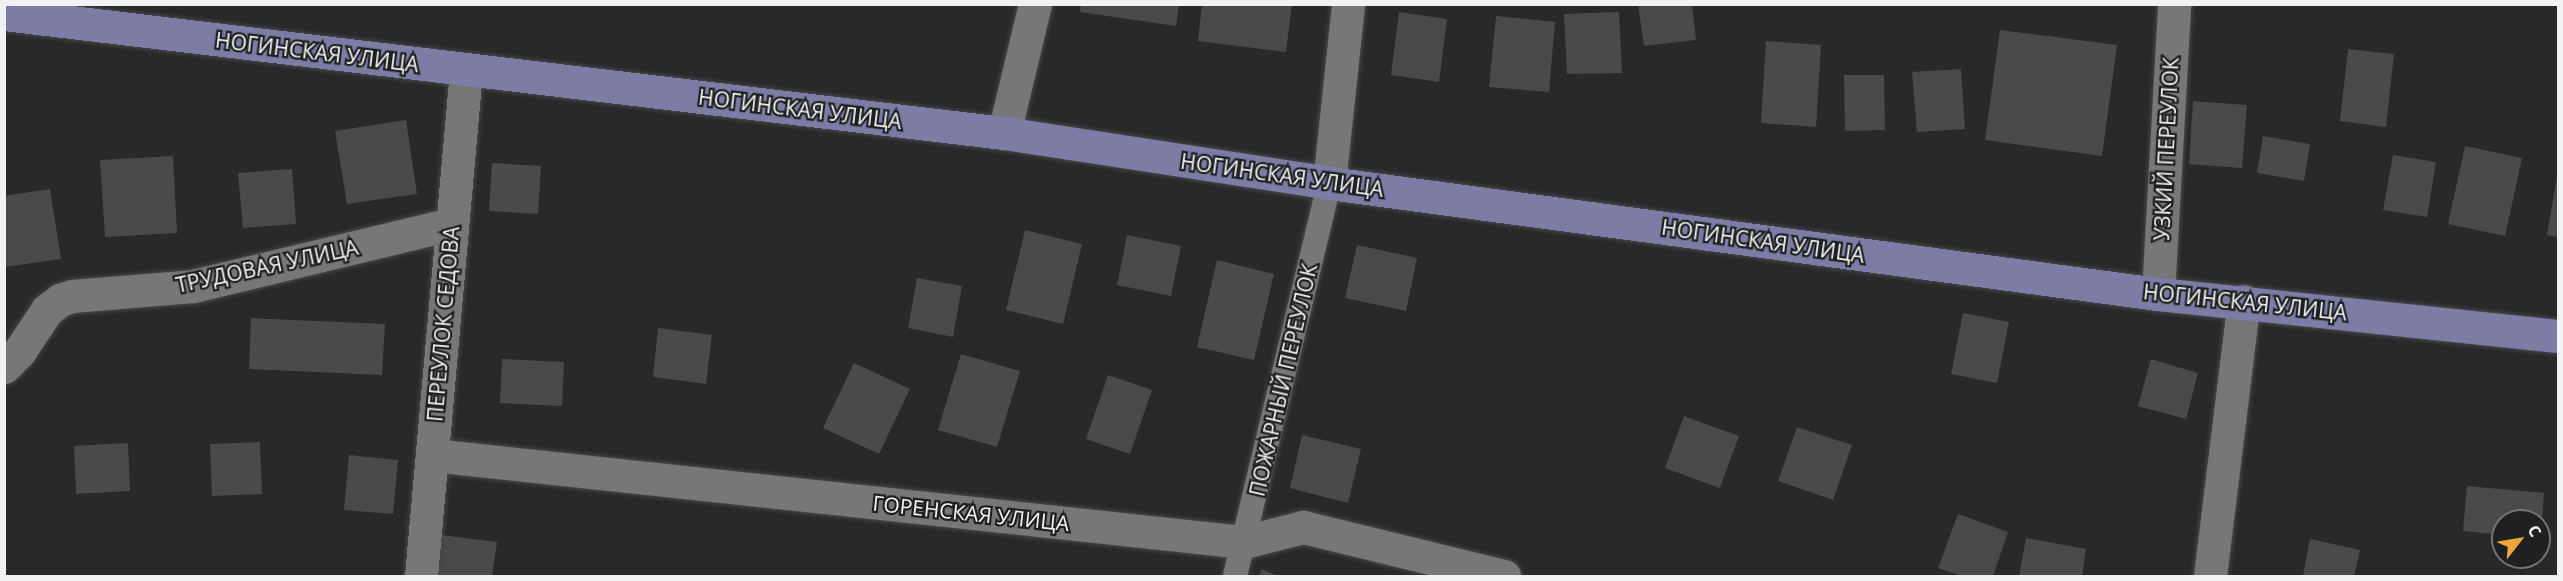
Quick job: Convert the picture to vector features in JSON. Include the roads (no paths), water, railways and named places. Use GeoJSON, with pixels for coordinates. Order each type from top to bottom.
{"type":"FeatureCollection","features":[{"type":"Feature","properties":{"kind":"main road","name":"НОГИНСКАЯ УЛИЦА"},"geometry":{"type":"LineString","coordinates":[[4,14],[466,71],[1004,133],[1329,183],[2158,294],[2244,301],[2559,336]]}},
{"type":"Feature","properties":{"kind":"street"},"geometry":{"type":"LineString","coordinates":[[1004,133],[1035,4]]}},
{"type":"Feature","properties":{"kind":"street"},"geometry":{"type":"LineString","coordinates":[[1329,183],[1348,4]]}},
{"type":"Feature","properties":{"kind":"street","name":"УЗКИЙ ПЕРЕУЛОК"},"geometry":{"type":"LineString","coordinates":[[2158,294],[2174,4]]}},
{"type":"Feature","properties":{"kind":"street","name":"ПЕРЕУЛОК СЕДОВА"},"geometry":{"type":"LineString","coordinates":[[421,576],[466,71]]}},
{"type":"Feature","properties":{"kind":"street","name":"ТРУДОВАЯ УЛИЦА"},"geometry":{"type":"LineString","coordinates":[[4,367],[19,352],[47,310],[66,298],[193,285],[452,224]]}},
{"type":"Feature","properties":{"kind":"street"},"geometry":{"type":"LineString","coordinates":[[2210,576],[2244,301]]}},
{"type":"Feature","properties":{"kind":"street","name":"ГОРЕНСКАЯ УЛИЦА"},"geometry":{"type":"LineString","coordinates":[[432,455],[1244,542],[1303,527],[1504,576]]}},
{"type":"Feature","properties":{"kind":"lane","name":"ПОЖАРНЫЙ ПЕРЕУЛОК"},"geometry":{"type":"LineString","coordinates":[[1235,576],[1329,183]]}}]}
